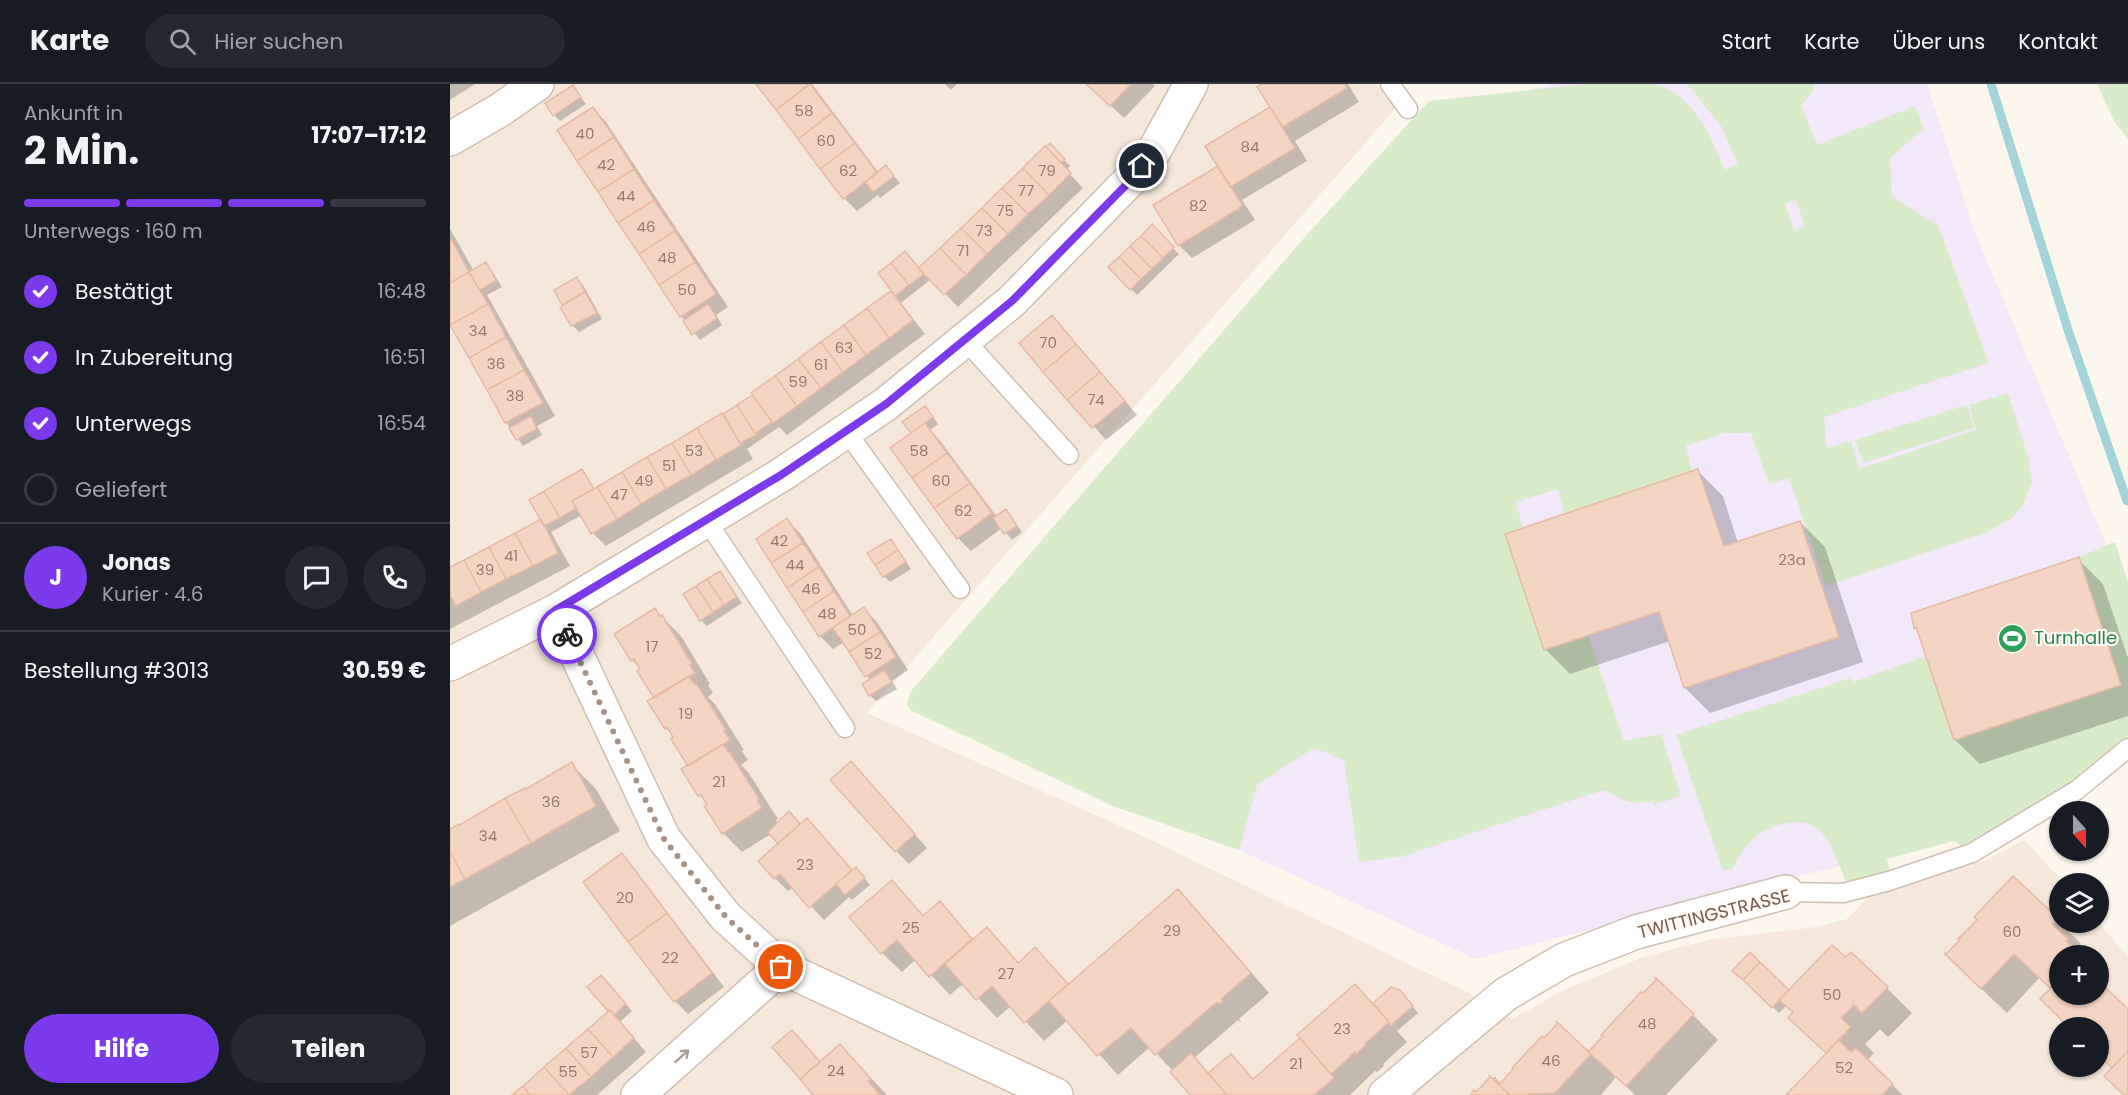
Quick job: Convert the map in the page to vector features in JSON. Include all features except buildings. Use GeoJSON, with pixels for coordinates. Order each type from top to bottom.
{"type":"FeatureCollection","features":[{"type":"Feature","properties":{"kind":"street"},"geometry":{"type":"LineString","coordinates":[[450,139],[500,110],[537,84]]}},
{"type":"Feature","properties":{"kind":"street"},"geometry":{"type":"LineString","coordinates":[[450,664],[556,610],[781,475],[886,404],[1012,301],[1131,180],[1154,151],[1191,84]]}},
{"type":"Feature","properties":{"kind":"street"},"geometry":{"type":"LineString","coordinates":[[556,610],[664,839],[726,917],[781,967],[1056,1095]]}},
{"type":"Feature","properties":{"kind":"street","name":"TWITTINGSTRASSE"},"geometry":{"type":"LineString","coordinates":[[1385,1095],[1506,994],[1564,960],[1636,932],[1786,892]]}},
{"type":"Feature","properties":{"kind":"street"},"geometry":{"type":"LineString","coordinates":[[639,1095],[781,967]]}},
{"type":"Feature","properties":{"kind":"lane"},"geometry":{"type":"LineString","coordinates":[[1390,84],[1408,109]]}},
{"type":"Feature","properties":{"kind":"lane"},"geometry":{"type":"LineString","coordinates":[[964,340],[1069,455]]}},
{"type":"Feature","properties":{"kind":"lane"},"geometry":{"type":"LineString","coordinates":[[846,431],[960,589]]}},
{"type":"Feature","properties":{"kind":"lane"},"geometry":{"type":"LineString","coordinates":[[706,520],[845,728]]}},
{"type":"Feature","properties":{"kind":"lane","name":"TWITTINGSTRASSE"},"geometry":{"type":"LineString","coordinates":[[1786,892],[1843,893],[1889,881],[1972,853],[2076,790],[2128,748]]}},
{"type":"Feature","properties":{"kind":"shaded area"},"geometry":{"type":"Polygon","coordinates":[[[450,84],[1376,84],[1396,108],[867,713],[1134,832],[1467,992],[1512,1019],[1562,991],[1643,957],[1709,940],[1816,927],[1847,919],[1869,896],[1986,860],[2025,840],[2055,873],[2049,873],[2049,933],[2107,933],[2128,956],[2128,1095],[450,1095],[450,84]]]}},
{"type":"Feature","properties":{"kind":"shaded area"},"geometry":{"type":"Polygon","coordinates":[[[1554,84],[1927,84],[1975,232],[2109,551],[2128,727],[1971,837],[1816,872],[1476,959],[1239,850],[1113,806],[1285,715],[1435,117],[1554,84]]]}},
{"type":"Feature","properties":{"kind":"green space"},"geometry":{"type":"Polygon","coordinates":[[[1587,84],[1653,84],[1678,95],[1689,105],[1707,130],[1725,170],[1738,164],[1721,126],[1687,84],[1814,84],[1813,92],[1801,105],[1817,145],[1915,106],[1924,128],[1890,158],[1892,197],[1938,225],[1989,363],[1824,417],[1827,448],[1851,441],[1859,469],[1976,430],[1969,405],[2008,393],[2028,457],[2032,481],[2023,505],[2012,518],[1988,532],[1826,586],[1789,478],[1769,484],[1751,433],[1725,433],[1686,446],[1692,472],[1565,514],[1558,489],[1516,502],[1523,527],[1505,534],[1588,635],[1624,741],[1661,734],[1681,796],[1654,805],[1652,801],[1638,803],[1627,801],[1604,790],[1400,857],[1359,862],[1344,760],[1314,748],[1257,785],[1239,850],[1113,806],[910,710],[907,704],[910,692],[1303,239],[1429,101],[1587,84]],[[1796,200],[1785,204],[1794,230],[1805,226],[1796,200]]]}},
{"type":"Feature","properties":{"kind":"green space"},"geometry":{"type":"Polygon","coordinates":[[[2097,84],[2128,84],[2128,139],[2114,121],[2097,84]]]}},
{"type":"Feature","properties":{"kind":"green space"},"geometry":{"type":"Polygon","coordinates":[[[1967,405],[1974,428],[1863,463],[1855,440],[1967,405]]]}},
{"type":"Feature","properties":{"kind":"green space"},"geometry":{"type":"Polygon","coordinates":[[[2115,542],[2128,582],[2128,736],[2062,790],[2030,812],[1962,846],[1954,841],[1887,859],[1890,872],[1846,882],[1832,849],[1821,832],[1805,823],[1796,822],[1777,825],[1760,834],[1747,846],[1732,870],[1722,869],[1676,735],[1851,678],[1853,682],[1926,656],[1954,740],[2121,685],[2079,557],[2115,542]]]}},
{"type":"Feature","properties":{"kind":"waterway"},"geometry":{"type":"LineString","coordinates":[[1991,84],[2069,333],[2127,501]]}},
{"type":"Feature","properties":{"kind":"way so far"},"geometry":{"type":"LineString","coordinates":[[567,634],[664,839],[726,917],[781,967]]}},
{"type":"Feature","properties":{"kind":"place","name":"Turnhalle"},"geometry":{"type":"Point","coordinates":[2013,638]}},
{"type":"Feature","properties":{"kind":"route"},"geometry":{"type":"LineString","coordinates":[[567,634],[556,610],[781,475],[886,404],[1012,301],[1142,166]]}}]}
